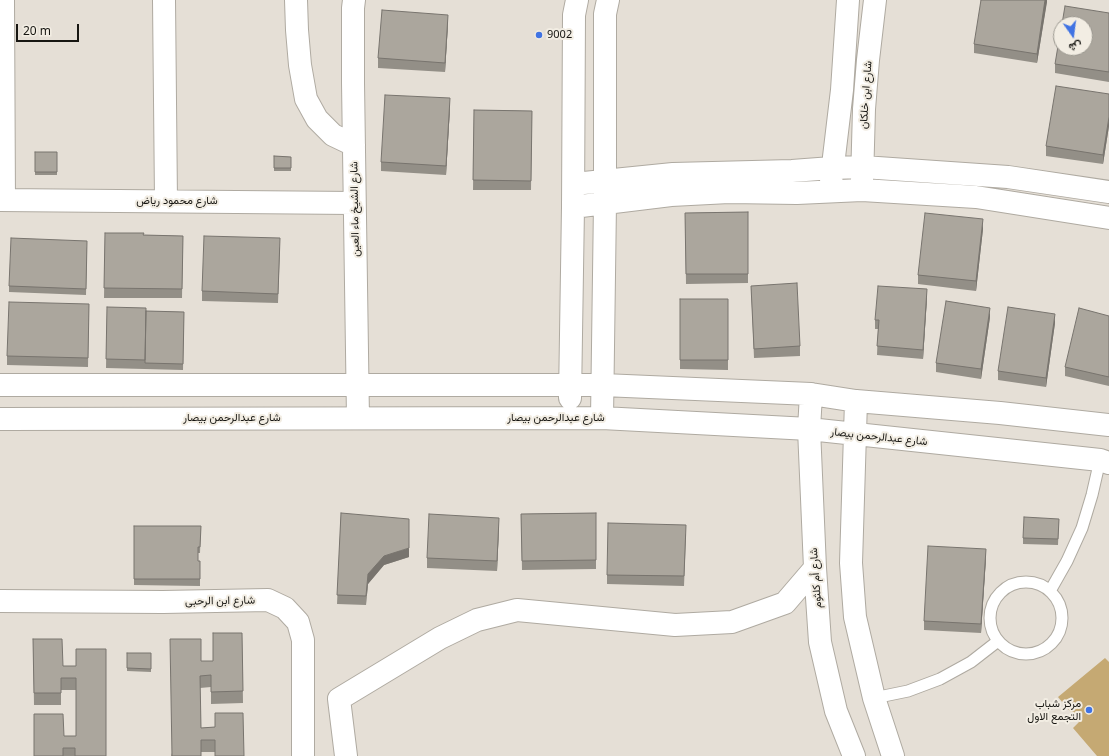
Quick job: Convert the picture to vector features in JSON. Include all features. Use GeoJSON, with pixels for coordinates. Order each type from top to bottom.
{"type":"FeatureCollection","features":[{"type":"Feature","properties":{"kind":"street"},"geometry":{"type":"LineString","coordinates":[[2,200],[3,0]]}},
{"type":"Feature","properties":{"kind":"street"},"geometry":{"type":"LineString","coordinates":[[164,0],[166,201]]}},
{"type":"Feature","properties":{"kind":"street"},"geometry":{"type":"LineString","coordinates":[[296,0],[297,30],[306,99],[317,119],[333,135],[354,145]]}},
{"type":"Feature","properties":{"kind":"street","name":"شارع الشيخ ماء العين"},"geometry":{"type":"LineString","coordinates":[[354,0],[354,202],[358,418]]}},
{"type":"Feature","properties":{"kind":"street"},"geometry":{"type":"LineString","coordinates":[[570,417],[574,184],[574,15],[577,0]]}},
{"type":"Feature","properties":{"kind":"street"},"geometry":{"type":"LineString","coordinates":[[602,418],[605,14],[608,0]]}},
{"type":"Feature","properties":{"kind":"street"},"geometry":{"type":"LineString","coordinates":[[831,191],[832,168],[842,90],[848,0]]}},
{"type":"Feature","properties":{"kind":"street","name":"شارع ابن خلكان"},"geometry":{"type":"LineString","coordinates":[[862,190],[865,102],[875,0]]}},
{"type":"Feature","properties":{"kind":"street"},"geometry":{"type":"LineString","coordinates":[[574,184],[673,174],[784,172],[863,167],[1008,177],[1109,192]]}},
{"type":"Feature","properties":{"kind":"street"},"geometry":{"type":"LineString","coordinates":[[573,207],[671,195],[862,190],[976,197],[1109,218]]}},
{"type":"Feature","properties":{"kind":"street","name":"شارع محمود رياض"},"geometry":{"type":"LineString","coordinates":[[2,200],[354,202]]}},
{"type":"Feature","properties":{"kind":"street"},"geometry":{"type":"LineString","coordinates":[[0,385],[603,385],[811,394],[856,400],[1000,413],[1109,425]]}},
{"type":"Feature","properties":{"kind":"street","name":"شارع أم كلثوم"},"geometry":{"type":"LineString","coordinates":[[811,394],[809,429],[820,642],[836,711],[854,756]]}},
{"type":"Feature","properties":{"kind":"street"},"geometry":{"type":"LineString","coordinates":[[856,400],[852,563],[855,617],[874,698],[893,756]]}},
{"type":"Feature","properties":{"kind":"street","name":"شارع عبدالرحمن بيصار"},"geometry":{"type":"LineString","coordinates":[[0,419],[602,418],[809,429],[1104,462]]}},
{"type":"Feature","properties":{"kind":"street"},"geometry":{"type":"LineString","coordinates":[[304,700],[339,699],[440,638],[477,620],[517,610],[675,625],[732,622],[785,603],[815,568]]}},
{"type":"Feature","properties":{"kind":"street","name":"شارع ابن الرحبى"},"geometry":{"type":"LineString","coordinates":[[0,601],[163,602],[268,600],[285,608],[298,622],[303,640],[303,756]]}},
{"type":"Feature","properties":{"kind":"street"},"geometry":{"type":"LineString","coordinates":[[339,699],[346,756]]}},
{"type":"Feature","properties":{"kind":"lane"},"geometry":{"type":"LineString","coordinates":[[1050,591],[1082,528],[1104,462]]}},
{"type":"Feature","properties":{"kind":"lane"},"geometry":{"type":"LineString","coordinates":[[1023,582],[1042,586],[1050,591],[1056,599],[1062,617],[1061,627],[1051,644],[1043,650],[1024,654],[1005,648],[993,633],[990,623],[990,614],[993,604],[998,596],[1013,584],[1023,582]]}},
{"type":"Feature","properties":{"kind":"lane"},"geometry":{"type":"LineString","coordinates":[[874,698],[908,691],[940,679],[971,662],[998,641]]}},
{"type":"Feature","properties":{"kind":"shaded area","name":"مركز شباب التجمع الاول"},"geometry":{"type":"Polygon","coordinates":[[[1105,658],[1109,662],[1109,756],[1097,756],[1073,728],[1079,722],[1058,697],[1105,658]]]}},
{"type":"Feature","properties":{"kind":"building"},"geometry":{"type":"Polygon","coordinates":[[[981,0],[1045,0],[1037,54],[974,44],[981,0]]]}},
{"type":"Feature","properties":{"kind":"building"},"geometry":{"type":"Polygon","coordinates":[[[1065,6],[1109,13],[1109,72],[1055,64],[1056,56],[1093,56],[1093,16],[1063,16],[1065,6]]]}},
{"type":"Feature","properties":{"kind":"building"},"geometry":{"type":"Polygon","coordinates":[[[382,10],[448,15],[445,63],[378,58],[382,10]]]}},
{"type":"Feature","properties":{"kind":"building"},"geometry":{"type":"Polygon","coordinates":[[[1056,86],[1109,94],[1109,117],[1103,155],[1046,146],[1056,86]]]}},
{"type":"Feature","properties":{"kind":"building"},"geometry":{"type":"Polygon","coordinates":[[[385,95],[450,98],[446,166],[381,162],[385,95]]]}},
{"type":"Feature","properties":{"kind":"building"},"geometry":{"type":"Polygon","coordinates":[[[474,110],[532,111],[531,181],[473,180],[474,110]]]}},
{"type":"Feature","properties":{"kind":"building"},"geometry":{"type":"Polygon","coordinates":[[[35,152],[57,152],[57,172],[35,172],[35,152]]]}},
{"type":"Feature","properties":{"kind":"building"},"geometry":{"type":"Polygon","coordinates":[[[274,156],[291,157],[291,168],[274,168],[274,156]]]}},
{"type":"Feature","properties":{"kind":"building"},"geometry":{"type":"Polygon","coordinates":[[[748,212],[748,274],[686,274],[685,213],[748,212]]]}},
{"type":"Feature","properties":{"kind":"building"},"geometry":{"type":"Polygon","coordinates":[[[925,213],[983,219],[976,281],[918,275],[925,213]]]}},
{"type":"Feature","properties":{"kind":"building"},"geometry":{"type":"Polygon","coordinates":[[[105,233],[144,233],[143,235],[183,236],[182,289],[104,288],[105,233]]]}},
{"type":"Feature","properties":{"kind":"building"},"geometry":{"type":"Polygon","coordinates":[[[204,236],[280,238],[278,294],[202,291],[204,236]]]}},
{"type":"Feature","properties":{"kind":"building"},"geometry":{"type":"Polygon","coordinates":[[[11,238],[87,241],[86,289],[9,286],[11,238]]]}},
{"type":"Feature","properties":{"kind":"building"},"geometry":{"type":"Polygon","coordinates":[[[797,283],[800,346],[754,349],[751,286],[797,283]]]}},
{"type":"Feature","properties":{"kind":"building"},"geometry":{"type":"Polygon","coordinates":[[[878,286],[927,289],[923,350],[877,346],[879,320],[875,320],[878,286]]]}},
{"type":"Feature","properties":{"kind":"building"},"geometry":{"type":"Polygon","coordinates":[[[680,299],[728,299],[728,360],[680,360],[680,299]]]}},
{"type":"Feature","properties":{"kind":"building"},"geometry":{"type":"Polygon","coordinates":[[[946,301],[990,308],[981,369],[936,363],[946,301]]]}},
{"type":"Feature","properties":{"kind":"building"},"geometry":{"type":"Polygon","coordinates":[[[9,302],[89,304],[88,358],[7,356],[9,302]]]}},
{"type":"Feature","properties":{"kind":"building"},"geometry":{"type":"Polygon","coordinates":[[[107,307],[146,308],[145,360],[106,359],[107,307]]]}},
{"type":"Feature","properties":{"kind":"building"},"geometry":{"type":"Polygon","coordinates":[[[1008,307],[1055,314],[1046,378],[998,371],[1008,307]]]}},
{"type":"Feature","properties":{"kind":"building"},"geometry":{"type":"Polygon","coordinates":[[[1079,308],[1109,316],[1109,377],[1065,367],[1079,308]]]}},
{"type":"Feature","properties":{"kind":"building"},"geometry":{"type":"Polygon","coordinates":[[[146,311],[184,312],[183,364],[145,363],[146,311]]]}},
{"type":"Feature","properties":{"kind":"building"},"geometry":{"type":"Polygon","coordinates":[[[341,513],[409,519],[409,548],[384,556],[368,574],[366,596],[337,595],[341,513]]]}},
{"type":"Feature","properties":{"kind":"building"},"geometry":{"type":"Polygon","coordinates":[[[596,513],[596,560],[522,561],[521,514],[596,513]]]}},
{"type":"Feature","properties":{"kind":"building"},"geometry":{"type":"Polygon","coordinates":[[[429,514],[499,518],[497,561],[427,558],[429,514]]]}},
{"type":"Feature","properties":{"kind":"building"},"geometry":{"type":"Polygon","coordinates":[[[1024,517],[1059,519],[1058,539],[1023,538],[1024,517]]]}},
{"type":"Feature","properties":{"kind":"building"},"geometry":{"type":"Polygon","coordinates":[[[608,523],[686,525],[684,576],[607,575],[608,523]]]}},
{"type":"Feature","properties":{"kind":"building"},"geometry":{"type":"Polygon","coordinates":[[[134,526],[201,526],[200,547],[198,547],[200,579],[134,579],[134,526]]]}},
{"type":"Feature","properties":{"kind":"building"},"geometry":{"type":"Polygon","coordinates":[[[928,546],[986,549],[981,624],[924,621],[928,546]]]}},
{"type":"Feature","properties":{"kind":"building"},"geometry":{"type":"Polygon","coordinates":[[[213,633],[242,633],[243,691],[211,692],[211,675],[200,676],[201,728],[215,727],[215,713],[243,713],[244,756],[215,756],[215,740],[201,740],[201,756],[172,756],[170,639],[201,639],[201,661],[213,661],[213,633]]]}},
{"type":"Feature","properties":{"kind":"building"},"geometry":{"type":"Polygon","coordinates":[[[33,639],[62,639],[63,666],[76,666],[76,649],[106,649],[106,756],[75,756],[75,748],[63,748],[63,756],[34,756],[34,714],[63,714],[64,736],[76,736],[76,678],[61,678],[61,693],[34,693],[33,639]]]}},
{"type":"Feature","properties":{"kind":"building"},"geometry":{"type":"Polygon","coordinates":[[[127,653],[151,653],[151,669],[127,668],[127,653]]]}},
{"type":"Feature","properties":{"kind":"place","name":"9002"},"geometry":{"type":"Point","coordinates":[539,35]}},
{"type":"Feature","properties":{"kind":"place","name":"مركز شباب التجمع الاول"},"geometry":{"type":"Point","coordinates":[1089,710]}}]}
